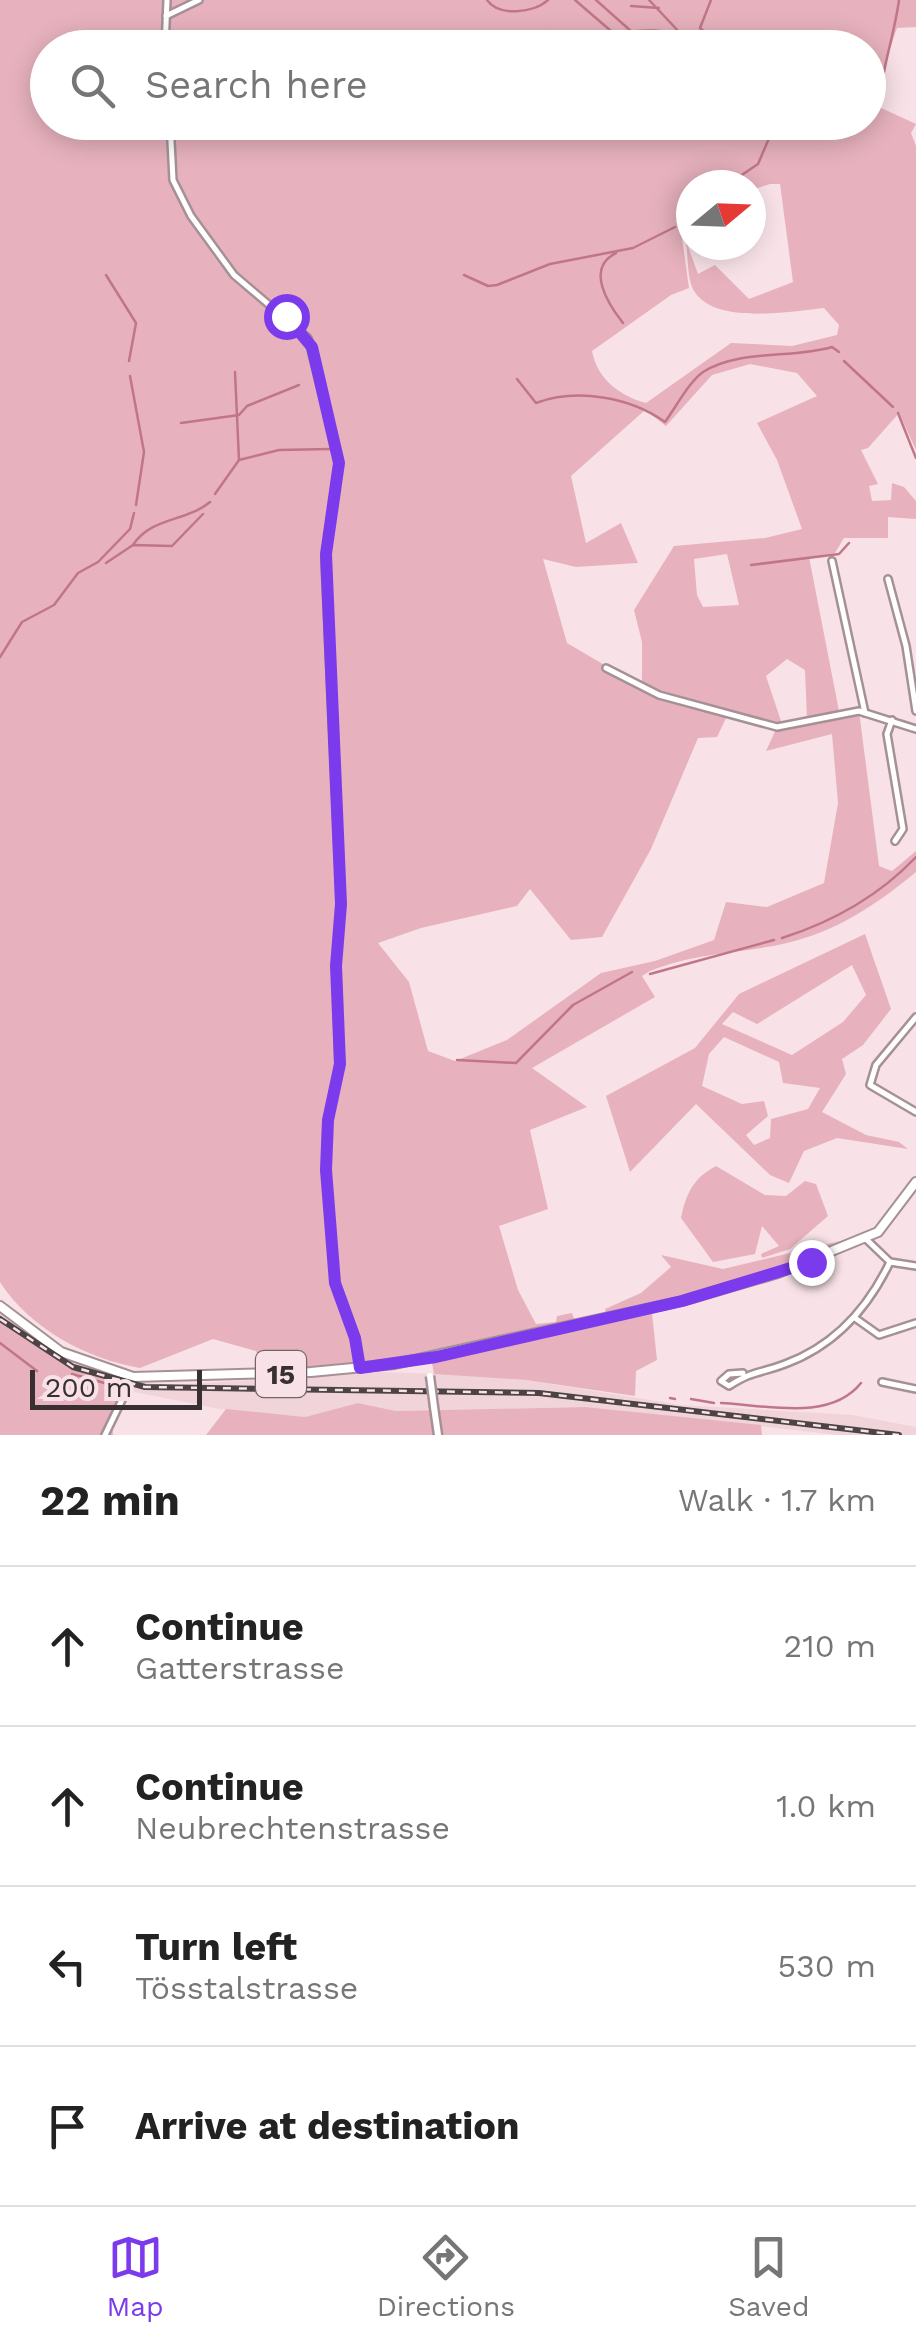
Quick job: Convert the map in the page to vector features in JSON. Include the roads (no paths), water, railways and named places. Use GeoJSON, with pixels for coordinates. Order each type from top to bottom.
{"type":"FeatureCollection","features":[{"type":"Feature","properties":{"kind":"main road","name":"15"},"geometry":{"type":"LineString","coordinates":[[0,1306],[60,1352],[91,1366],[133,1377],[174,1379],[360,1368],[428,1358],[714,1293],[866,1239],[888,1224],[916,1182]]}},
{"type":"Feature","properties":{"kind":"street"},"geometry":{"type":"LineString","coordinates":[[165,30],[166,0]]}},
{"type":"Feature","properties":{"kind":"street"},"geometry":{"type":"LineString","coordinates":[[165,17],[200,0]]}},
{"type":"Feature","properties":{"kind":"street"},"geometry":{"type":"LineString","coordinates":[[171,140],[173,180],[191,216],[234,275],[298,325],[309,342],[339,463],[326,569],[341,904],[336,966],[340,1056],[328,1120],[326,1170],[335,1283],[355,1338],[360,1368]]}},
{"type":"Feature","properties":{"kind":"street"},"geometry":{"type":"LineString","coordinates":[[832,561],[865,713]]}},
{"type":"Feature","properties":{"kind":"street"},"geometry":{"type":"LineString","coordinates":[[888,579],[906,646],[916,712]]}},
{"type":"Feature","properties":{"kind":"street"},"geometry":{"type":"LineString","coordinates":[[606,668],[659,695],[777,727],[840,712],[865,713],[916,729]]}},
{"type":"Feature","properties":{"kind":"street"},"geometry":{"type":"LineString","coordinates":[[892,720],[887,734],[904,829],[895,841]]}},
{"type":"Feature","properties":{"kind":"street"},"geometry":{"type":"LineString","coordinates":[[916,1017],[876,1064],[870,1084],[916,1112]]}},
{"type":"Feature","properties":{"kind":"street"},"geometry":{"type":"LineString","coordinates":[[866,1239],[890,1262],[916,1266]]}},
{"type":"Feature","properties":{"kind":"street"},"geometry":{"type":"LineString","coordinates":[[743,1373],[802,1357],[855,1318],[890,1262]]}},
{"type":"Feature","properties":{"kind":"street"},"geometry":{"type":"LineString","coordinates":[[855,1318],[879,1335],[916,1323]]}},
{"type":"Feature","properties":{"kind":"street"},"geometry":{"type":"LineString","coordinates":[[428,1358],[438,1435]]}},
{"type":"Feature","properties":{"kind":"street"},"geometry":{"type":"LineString","coordinates":[[105,1435],[133,1377]]}},
{"type":"Feature","properties":{"kind":"street"},"geometry":{"type":"LineString","coordinates":[[882,1382],[916,1389]]}},
{"type":"Feature","properties":{"kind":"waterway"},"geometry":{"type":"LineString","coordinates":[[487,0],[508,11],[534,8],[548,0]]}},
{"type":"Feature","properties":{"kind":"waterway"},"geometry":{"type":"LineString","coordinates":[[575,0],[610,30]]}},
{"type":"Feature","properties":{"kind":"waterway"},"geometry":{"type":"LineString","coordinates":[[596,0],[630,30]]}},
{"type":"Feature","properties":{"kind":"waterway"},"geometry":{"type":"LineString","coordinates":[[649,0],[677,30]]}},
{"type":"Feature","properties":{"kind":"waterway"},"geometry":{"type":"LineString","coordinates":[[702,30],[711,0]]}},
{"type":"Feature","properties":{"kind":"waterway"},"geometry":{"type":"LineString","coordinates":[[886,61],[899,0]]}},
{"type":"Feature","properties":{"kind":"waterway"},"geometry":{"type":"LineString","coordinates":[[631,6],[659,8]]}},
{"type":"Feature","properties":{"kind":"waterway"},"geometry":{"type":"LineString","coordinates":[[749,170],[758,164],[768,140]]}},
{"type":"Feature","properties":{"kind":"waterway"},"geometry":{"type":"LineString","coordinates":[[464,275],[488,286],[497,285],[550,264],[633,248],[675,227]]}},
{"type":"Feature","properties":{"kind":"waterway"},"geometry":{"type":"LineString","coordinates":[[616,253],[607,260],[601,277],[606,296],[623,323]]}},
{"type":"Feature","properties":{"kind":"waterway"},"geometry":{"type":"LineString","coordinates":[[106,275],[136,323],[129,361]]}},
{"type":"Feature","properties":{"kind":"waterway"},"geometry":{"type":"LineString","coordinates":[[517,379],[536,403],[569,396],[603,398],[636,406],[665,422],[693,382],[717,365],[832,347],[839,352]]}},
{"type":"Feature","properties":{"kind":"waterway"},"geometry":{"type":"LineString","coordinates":[[844,361],[893,407]]}},
{"type":"Feature","properties":{"kind":"waterway"},"geometry":{"type":"LineString","coordinates":[[215,494],[239,460],[235,372]]}},
{"type":"Feature","properties":{"kind":"waterway"},"geometry":{"type":"LineString","coordinates":[[130,376],[144,452],[136,505]]}},
{"type":"Feature","properties":{"kind":"waterway"},"geometry":{"type":"LineString","coordinates":[[181,423],[239,415],[247,406],[299,385]]}},
{"type":"Feature","properties":{"kind":"waterway"},"geometry":{"type":"LineString","coordinates":[[898,413],[916,458]]}},
{"type":"Feature","properties":{"kind":"waterway"},"geometry":{"type":"LineString","coordinates":[[239,460],[279,450],[330,449]]}},
{"type":"Feature","properties":{"kind":"waterway"},"geometry":{"type":"LineString","coordinates":[[133,545],[149,529],[210,502]]}},
{"type":"Feature","properties":{"kind":"waterway"},"geometry":{"type":"LineString","coordinates":[[0,657],[22,622],[54,605],[78,573],[98,562],[130,529],[134,513]]}},
{"type":"Feature","properties":{"kind":"waterway"},"geometry":{"type":"LineString","coordinates":[[106,563],[133,545],[172,546],[203,514]]}},
{"type":"Feature","properties":{"kind":"waterway"},"geometry":{"type":"LineString","coordinates":[[751,565],[839,554],[849,543]]}},
{"type":"Feature","properties":{"kind":"waterway"},"geometry":{"type":"LineString","coordinates":[[782,938],[854,906],[916,857]]}},
{"type":"Feature","properties":{"kind":"waterway"},"geometry":{"type":"LineString","coordinates":[[650,974],[774,940]]}},
{"type":"Feature","properties":{"kind":"waterway"},"geometry":{"type":"LineString","coordinates":[[457,1060],[516,1063],[573,1005],[632,972]]}},
{"type":"Feature","properties":{"kind":"waterway"},"geometry":{"type":"LineString","coordinates":[[0,1343],[37,1371]]}},
{"type":"Feature","properties":{"kind":"waterway"},"geometry":{"type":"LineString","coordinates":[[72,1374],[108,1384],[115,1392]]}},
{"type":"Feature","properties":{"kind":"waterway"},"geometry":{"type":"LineString","coordinates":[[721,1403],[815,1407],[848,1395],[861,1383]]}},
{"type":"Feature","properties":{"kind":"waterway"},"geometry":{"type":"LineString","coordinates":[[670,1398],[675,1399]]}},
{"type":"Feature","properties":{"kind":"waterway"},"geometry":{"type":"LineString","coordinates":[[691,1399],[714,1403]]}},
{"type":"Feature","properties":{"kind":"waterway"},"geometry":{"type":"LineString","coordinates":[[107,1424],[115,1407]]}},
{"type":"Feature","properties":{"kind":"railway"},"geometry":{"type":"LineString","coordinates":[[0,1319],[73,1367],[145,1387],[539,1393],[899,1435]]}}]}
